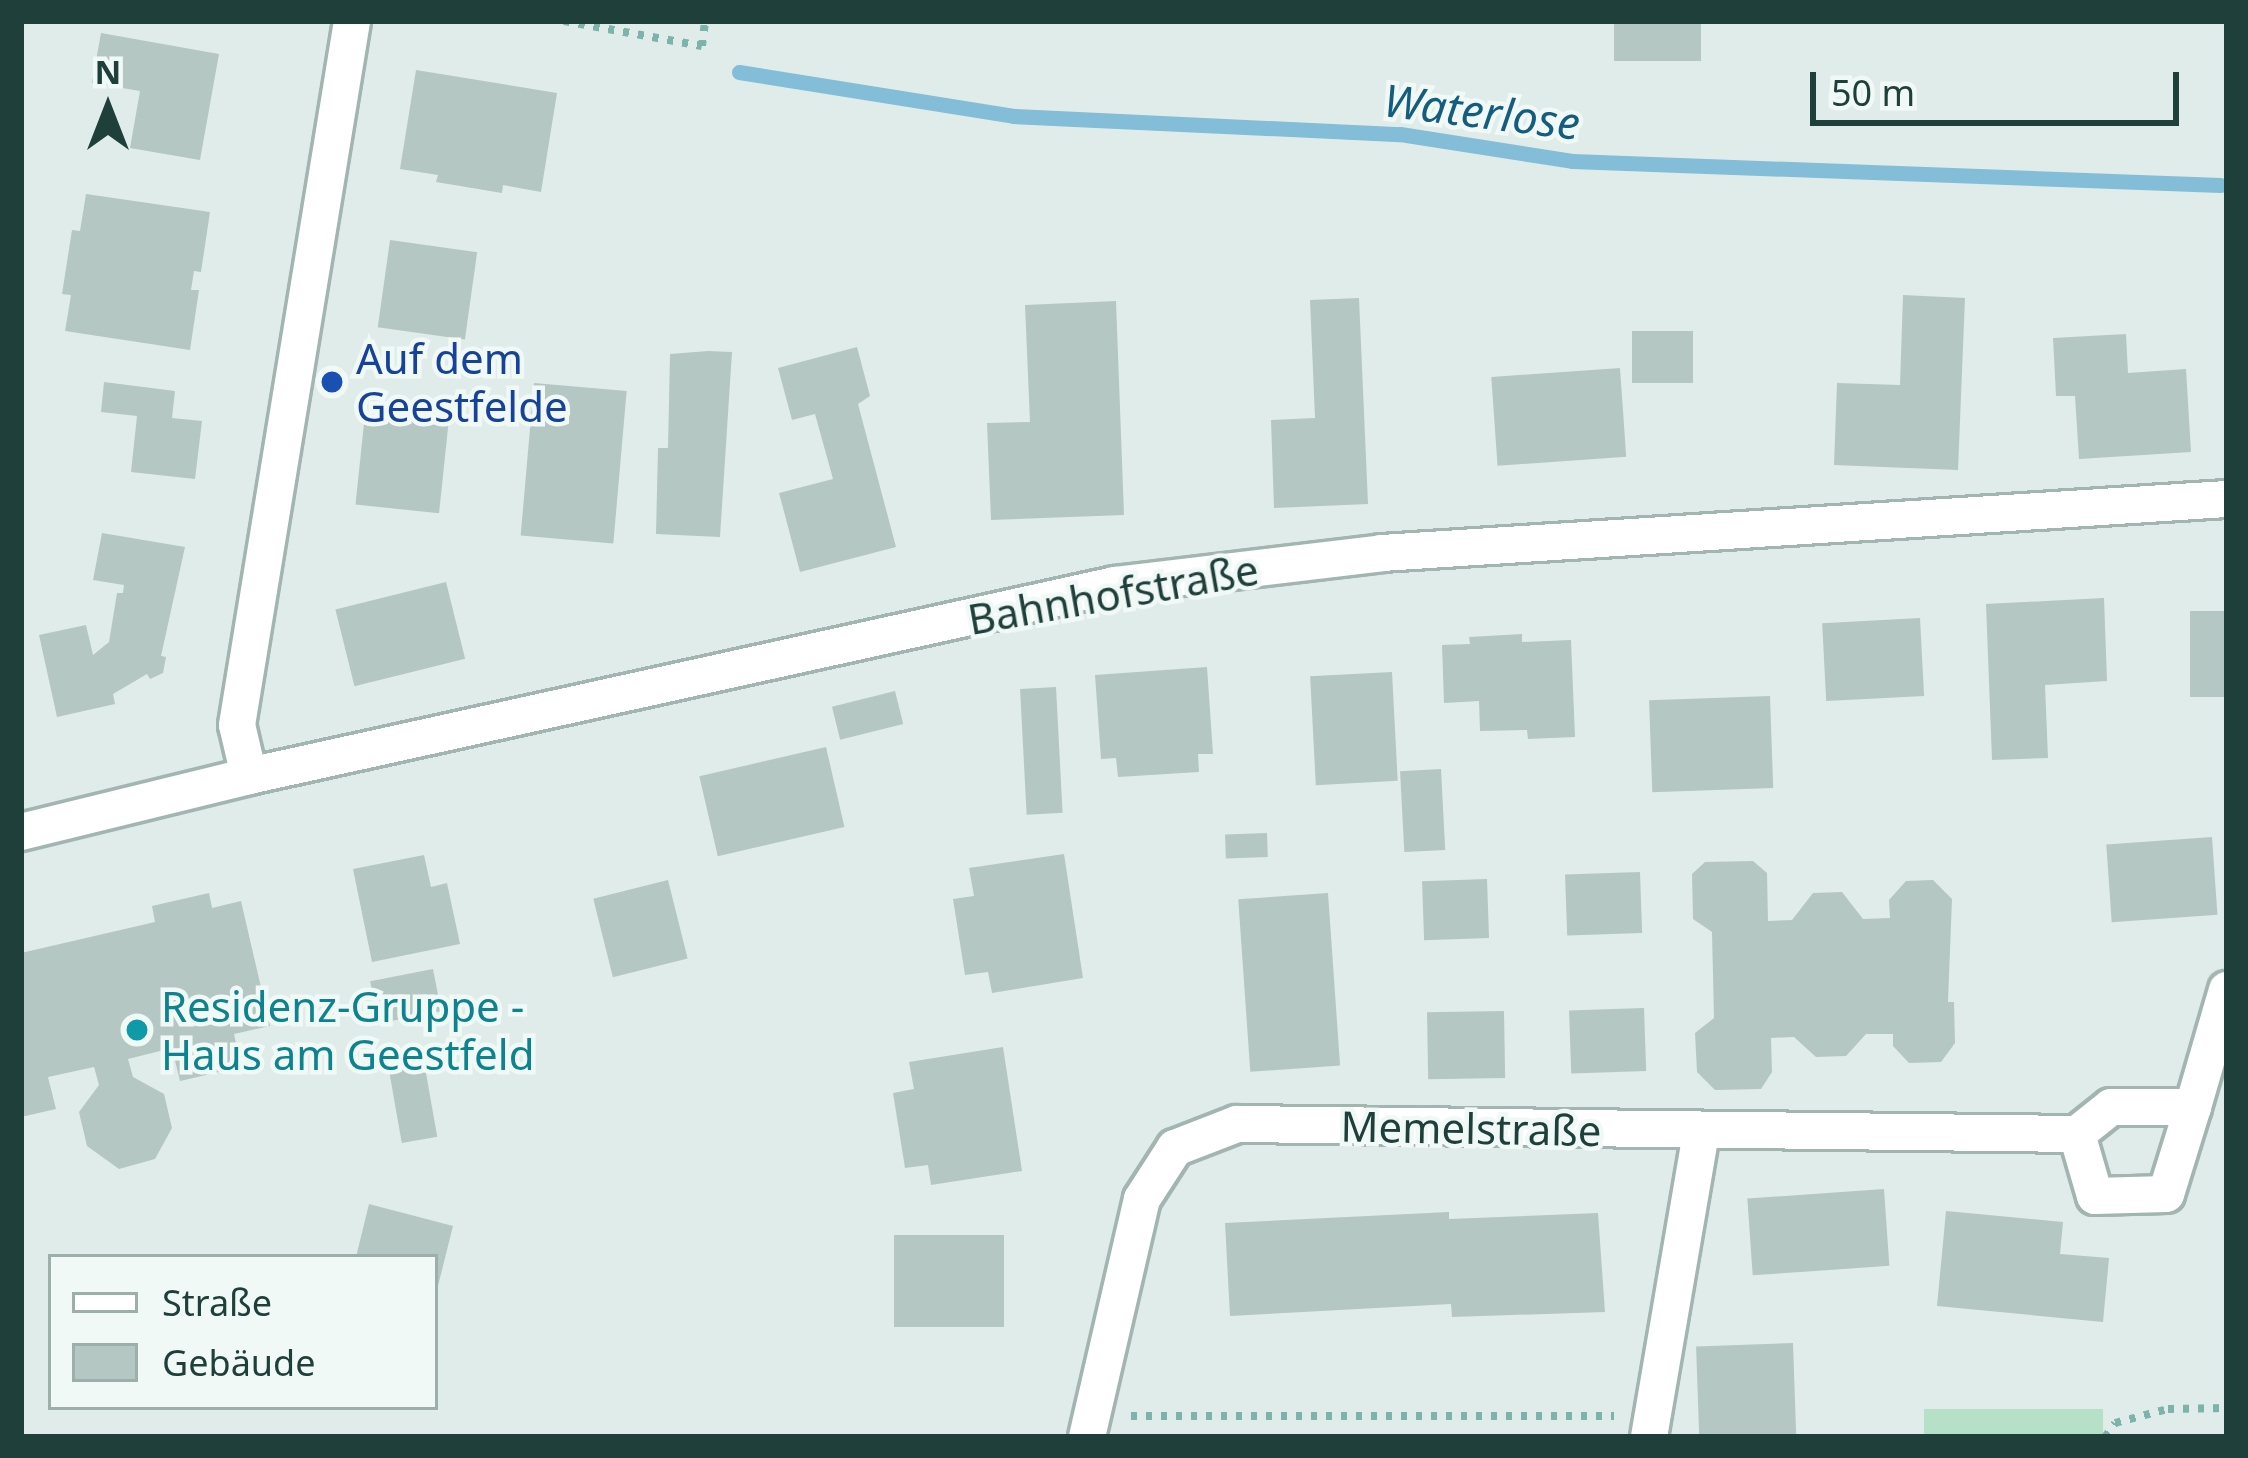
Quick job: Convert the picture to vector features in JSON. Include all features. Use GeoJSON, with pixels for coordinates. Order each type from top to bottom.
{"type":"FeatureCollection","features":[{"type":"Feature","properties":{"kind":"street"},"geometry":{"type":"LineString","coordinates":[[249,776],[237,725],[352,21]]}},
{"type":"Feature","properties":{"kind":"street","name":"Bahnhofstraße"},"geometry":{"type":"LineString","coordinates":[[21,832],[249,776],[1115,585],[1382,553],[2227,500]]}},
{"type":"Feature","properties":{"kind":"street"},"geometry":{"type":"LineString","coordinates":[[2077,1134],[2095,1196],[2166,1194],[2227,990]]}},
{"type":"Feature","properties":{"kind":"street","name":"Memelstraße"},"geometry":{"type":"LineString","coordinates":[[1090,1426],[1142,1198],[1175,1148],[1237,1124],[2077,1134],[2111,1107],[2193,1107]]}},
{"type":"Feature","properties":{"kind":"street"},"geometry":{"type":"LineString","coordinates":[[1651,1426],[1701,1132]]}},
{"type":"Feature","properties":{"kind":"path"},"geometry":{"type":"LineString","coordinates":[[564,21],[702,46],[705,21]]}},
{"type":"Feature","properties":{"kind":"path"},"geometry":{"type":"LineString","coordinates":[[2105,1437],[2115,1424],[2168,1409],[2227,1408]]}},
{"type":"Feature","properties":{"kind":"path"},"geometry":{"type":"LineString","coordinates":[[1090,1426],[1651,1426]]}},
{"type":"Feature","properties":{"kind":"green space"},"geometry":{"type":"Polygon","coordinates":[[[1924,1409],[2103,1409],[2103,1437],[1924,1437],[1924,1409]]]}},
{"type":"Feature","properties":{"kind":"building"},"geometry":{"type":"Polygon","coordinates":[[[1614,21],[1701,21],[1701,61],[1614,61],[1614,21]]]}},
{"type":"Feature","properties":{"kind":"building"},"geometry":{"type":"Polygon","coordinates":[[[101,33],[219,54],[200,160],[130,148],[140,91],[92,83],[101,33]]]}},
{"type":"Feature","properties":{"kind":"building"},"geometry":{"type":"Polygon","coordinates":[[[416,70],[557,93],[541,192],[503,185],[502,193],[436,182],[438,175],[400,169],[416,70]]]}},
{"type":"Feature","properties":{"kind":"building"},"geometry":{"type":"Polygon","coordinates":[[[86,194],[210,212],[201,272],[194,271],[191,290],[199,290],[190,350],[65,331],[71,295],[62,294],[72,230],[80,231],[86,194]]]}},
{"type":"Feature","properties":{"kind":"building"},"geometry":{"type":"Polygon","coordinates":[[[390,240],[477,252],[465,339],[378,327],[390,240]]]}},
{"type":"Feature","properties":{"kind":"building"},"geometry":{"type":"Polygon","coordinates":[[[1903,295],[1965,298],[1958,470],[1834,465],[1837,383],[1900,385],[1903,295]]]}},
{"type":"Feature","properties":{"kind":"building"},"geometry":{"type":"Polygon","coordinates":[[[1359,298],[1368,504],[1274,508],[1271,420],[1315,418],[1310,300],[1359,298]]]}},
{"type":"Feature","properties":{"kind":"building"},"geometry":{"type":"Polygon","coordinates":[[[1116,301],[1124,515],[991,520],[987,423],[1030,422],[1025,305],[1116,301]]]}},
{"type":"Feature","properties":{"kind":"building"},"geometry":{"type":"Polygon","coordinates":[[[1632,331],[1693,331],[1693,383],[1632,383],[1632,331]]]}},
{"type":"Feature","properties":{"kind":"building"},"geometry":{"type":"Polygon","coordinates":[[[2126,334],[2128,373],[2186,369],[2191,452],[2079,459],[2075,396],[2056,396],[2053,338],[2126,334]]]}},
{"type":"Feature","properties":{"kind":"building"},"geometry":{"type":"Polygon","coordinates":[[[857,347],[870,396],[858,404],[896,547],[800,572],[779,493],[833,479],[815,414],[792,420],[778,368],[857,347]]]}},
{"type":"Feature","properties":{"kind":"building"},"geometry":{"type":"Polygon","coordinates":[[[732,352],[720,537],[656,534],[658,448],[668,448],[670,354],[732,352]]]}},
{"type":"Feature","properties":{"kind":"building"},"geometry":{"type":"Polygon","coordinates":[[[1620,368],[1626,457],[1498,466],[1491,377],[1620,368]]]}},
{"type":"Feature","properties":{"kind":"building"},"geometry":{"type":"Polygon","coordinates":[[[104,382],[175,391],[172,418],[202,421],[195,479],[131,472],[137,416],[101,412],[104,382]]]}},
{"type":"Feature","properties":{"kind":"building"},"geometry":{"type":"Polygon","coordinates":[[[534,383],[627,391],[613,544],[521,535],[534,383]]]}},
{"type":"Feature","properties":{"kind":"building"},"geometry":{"type":"Polygon","coordinates":[[[365,414],[449,423],[439,513],[355,505],[365,414]]]}},
{"type":"Feature","properties":{"kind":"building"},"geometry":{"type":"Polygon","coordinates":[[[102,533],[185,547],[161,656],[166,657],[163,673],[150,679],[147,674],[113,694],[115,704],[57,717],[39,635],[86,625],[93,655],[109,642],[117,593],[123,593],[124,585],[93,580],[102,533]]]}},
{"type":"Feature","properties":{"kind":"building"},"geometry":{"type":"Polygon","coordinates":[[[446,582],[465,659],[354,686],[335,610],[446,582]]]}},
{"type":"Feature","properties":{"kind":"building"},"geometry":{"type":"Polygon","coordinates":[[[2104,598],[2107,681],[2045,685],[2048,758],[1992,760],[1986,604],[2104,598]]]}},
{"type":"Feature","properties":{"kind":"building"},"geometry":{"type":"Polygon","coordinates":[[[2190,611],[2227,611],[2227,697],[2190,697],[2190,611]]]}},
{"type":"Feature","properties":{"kind":"building"},"geometry":{"type":"Polygon","coordinates":[[[1920,618],[1924,696],[1826,701],[1822,623],[1920,618]]]}},
{"type":"Feature","properties":{"kind":"building"},"geometry":{"type":"Polygon","coordinates":[[[1522,634],[1522,642],[1571,640],[1575,737],[1528,739],[1527,730],[1480,731],[1479,701],[1444,703],[1442,645],[1470,644],[1469,637],[1522,634]]]}},
{"type":"Feature","properties":{"kind":"building"},"geometry":{"type":"Polygon","coordinates":[[[1207,667],[1213,754],[1198,754],[1199,772],[1118,777],[1116,758],[1101,759],[1095,675],[1207,667]]]}},
{"type":"Feature","properties":{"kind":"building"},"geometry":{"type":"Polygon","coordinates":[[[1392,672],[1398,781],[1316,785],[1310,676],[1392,672]]]}},
{"type":"Feature","properties":{"kind":"building"},"geometry":{"type":"Polygon","coordinates":[[[1056,687],[1063,813],[1027,815],[1020,689],[1056,687]]]}},
{"type":"Feature","properties":{"kind":"building"},"geometry":{"type":"Polygon","coordinates":[[[895,691],[903,724],[840,740],[832,707],[895,691]]]}},
{"type":"Feature","properties":{"kind":"building"},"geometry":{"type":"Polygon","coordinates":[[[1770,696],[1773,788],[1652,792],[1649,700],[1770,696]]]}},
{"type":"Feature","properties":{"kind":"building"},"geometry":{"type":"Polygon","coordinates":[[[826,747],[844,827],[718,856],[699,776],[826,747]]]}},
{"type":"Feature","properties":{"kind":"building"},"geometry":{"type":"Polygon","coordinates":[[[1441,769],[1445,850],[1404,852],[1400,771],[1441,769]]]}},
{"type":"Feature","properties":{"kind":"building"},"geometry":{"type":"Polygon","coordinates":[[[1267,833],[1268,857],[1226,858],[1225,834],[1267,833]]]}},
{"type":"Feature","properties":{"kind":"building"},"geometry":{"type":"Polygon","coordinates":[[[2212,837],[2217,915],[2112,922],[2106,844],[2212,837]]]}},
{"type":"Feature","properties":{"kind":"building"},"geometry":{"type":"Polygon","coordinates":[[[1064,854],[1083,978],[992,993],[988,972],[965,975],[953,899],[974,896],[969,868],[1064,854]]]}},
{"type":"Feature","properties":{"kind":"building"},"geometry":{"type":"Polygon","coordinates":[[[424,855],[431,887],[447,883],[460,944],[372,962],[353,869],[424,855]]]}},
{"type":"Feature","properties":{"kind":"building"},"geometry":{"type":"Polygon","coordinates":[[[1753,861],[1767,873],[1768,921],[1792,920],[1813,893],[1842,892],[1863,919],[1890,918],[1889,900],[1906,881],[1933,880],[1952,899],[1948,1002],[1954,1002],[1955,1043],[1941,1062],[1909,1063],[1893,1046],[1893,1034],[1866,1034],[1846,1056],[1816,1057],[1794,1037],[1771,1038],[1772,1072],[1761,1089],[1715,1090],[1697,1072],[1695,1033],[1714,1018],[1712,932],[1693,919],[1692,874],[1705,862],[1753,861]]]}},
{"type":"Feature","properties":{"kind":"building"},"geometry":{"type":"Polygon","coordinates":[[[1640,872],[1642,933],[1567,936],[1565,875],[1640,872]]]}},
{"type":"Feature","properties":{"kind":"building"},"geometry":{"type":"Polygon","coordinates":[[[1487,879],[1489,938],[1424,940],[1422,881],[1487,879]]]}},
{"type":"Feature","properties":{"kind":"building"},"geometry":{"type":"Polygon","coordinates":[[[668,880],[688,959],[613,977],[593,899],[668,880]]]}},
{"type":"Feature","properties":{"kind":"building","name":"Residenz-Gruppe - Haus am Geestfeld"},"geometry":{"type":"Polygon","coordinates":[[[209,893],[212,908],[241,901],[270,1026],[234,1034],[241,1067],[180,1081],[172,1048],[128,1059],[133,1077],[164,1094],[172,1128],[155,1159],[119,1169],[87,1146],[79,1112],[99,1085],[94,1067],[48,1077],[56,1109],[21,1117],[21,953],[155,922],[152,906],[209,893]]]}},
{"type":"Feature","properties":{"kind":"building"},"geometry":{"type":"Polygon","coordinates":[[[1328,893],[1340,1066],[1250,1072],[1238,899],[1328,893]]]}},
{"type":"Feature","properties":{"kind":"building"},"geometry":{"type":"Polygon","coordinates":[[[433,969],[441,1011],[378,1023],[370,981],[433,969]]]}},
{"type":"Feature","properties":{"kind":"building"},"geometry":{"type":"Polygon","coordinates":[[[1644,1008],[1646,1071],[1571,1074],[1569,1011],[1644,1008]]]}},
{"type":"Feature","properties":{"kind":"building"},"geometry":{"type":"Polygon","coordinates":[[[1504,1011],[1505,1078],[1428,1079],[1427,1012],[1504,1011]]]}},
{"type":"Feature","properties":{"kind":"building"},"geometry":{"type":"Polygon","coordinates":[[[1003,1047],[1022,1171],[931,1185],[928,1165],[905,1168],[893,1093],[914,1089],[909,1062],[1003,1047]]]}},
{"type":"Feature","properties":{"kind":"building"},"geometry":{"type":"Polygon","coordinates":[[[423,1056],[437,1137],[402,1143],[388,1062],[423,1056]]]}},
{"type":"Feature","properties":{"kind":"building"},"geometry":{"type":"Polygon","coordinates":[[[1884,1189],[1889,1266],[1753,1275],[1747,1199],[1884,1189]]]}},
{"type":"Feature","properties":{"kind":"building"},"geometry":{"type":"Polygon","coordinates":[[[369,1204],[453,1226],[438,1286],[438,1254],[357,1254],[369,1204]]]}},
{"type":"Feature","properties":{"kind":"building"},"geometry":{"type":"Polygon","coordinates":[[[1946,1211],[2063,1222],[2060,1254],[2109,1258],[2103,1322],[1937,1306],[1946,1211]]]}},
{"type":"Feature","properties":{"kind":"building"},"geometry":{"type":"Polygon","coordinates":[[[1449,1212],[1449,1219],[1598,1213],[1605,1312],[1452,1317],[1451,1304],[1230,1316],[1225,1223],[1449,1212]]]}},
{"type":"Feature","properties":{"kind":"building"},"geometry":{"type":"Polygon","coordinates":[[[894,1235],[1004,1235],[1004,1327],[894,1327],[894,1235]]]}},
{"type":"Feature","properties":{"kind":"building"},"geometry":{"type":"Polygon","coordinates":[[[1793,1343],[1796,1437],[1699,1437],[1696,1346],[1793,1343]]]}},
{"type":"Feature","properties":{"kind":"waterway","name":"Waterlose"},"geometry":{"type":"LineString","coordinates":[[739,72],[1013,116],[1400,134],[1572,161],[2221,185]]}},
{"type":"Feature","properties":{"kind":"place","name":"Auf dem Geestfelde"},"geometry":{"type":"Point","coordinates":[332,382]}},
{"type":"Feature","properties":{"kind":"place","name":"Residenz-Gruppe - Haus am Geestfeld"},"geometry":{"type":"Point","coordinates":[137,1030]}}]}
